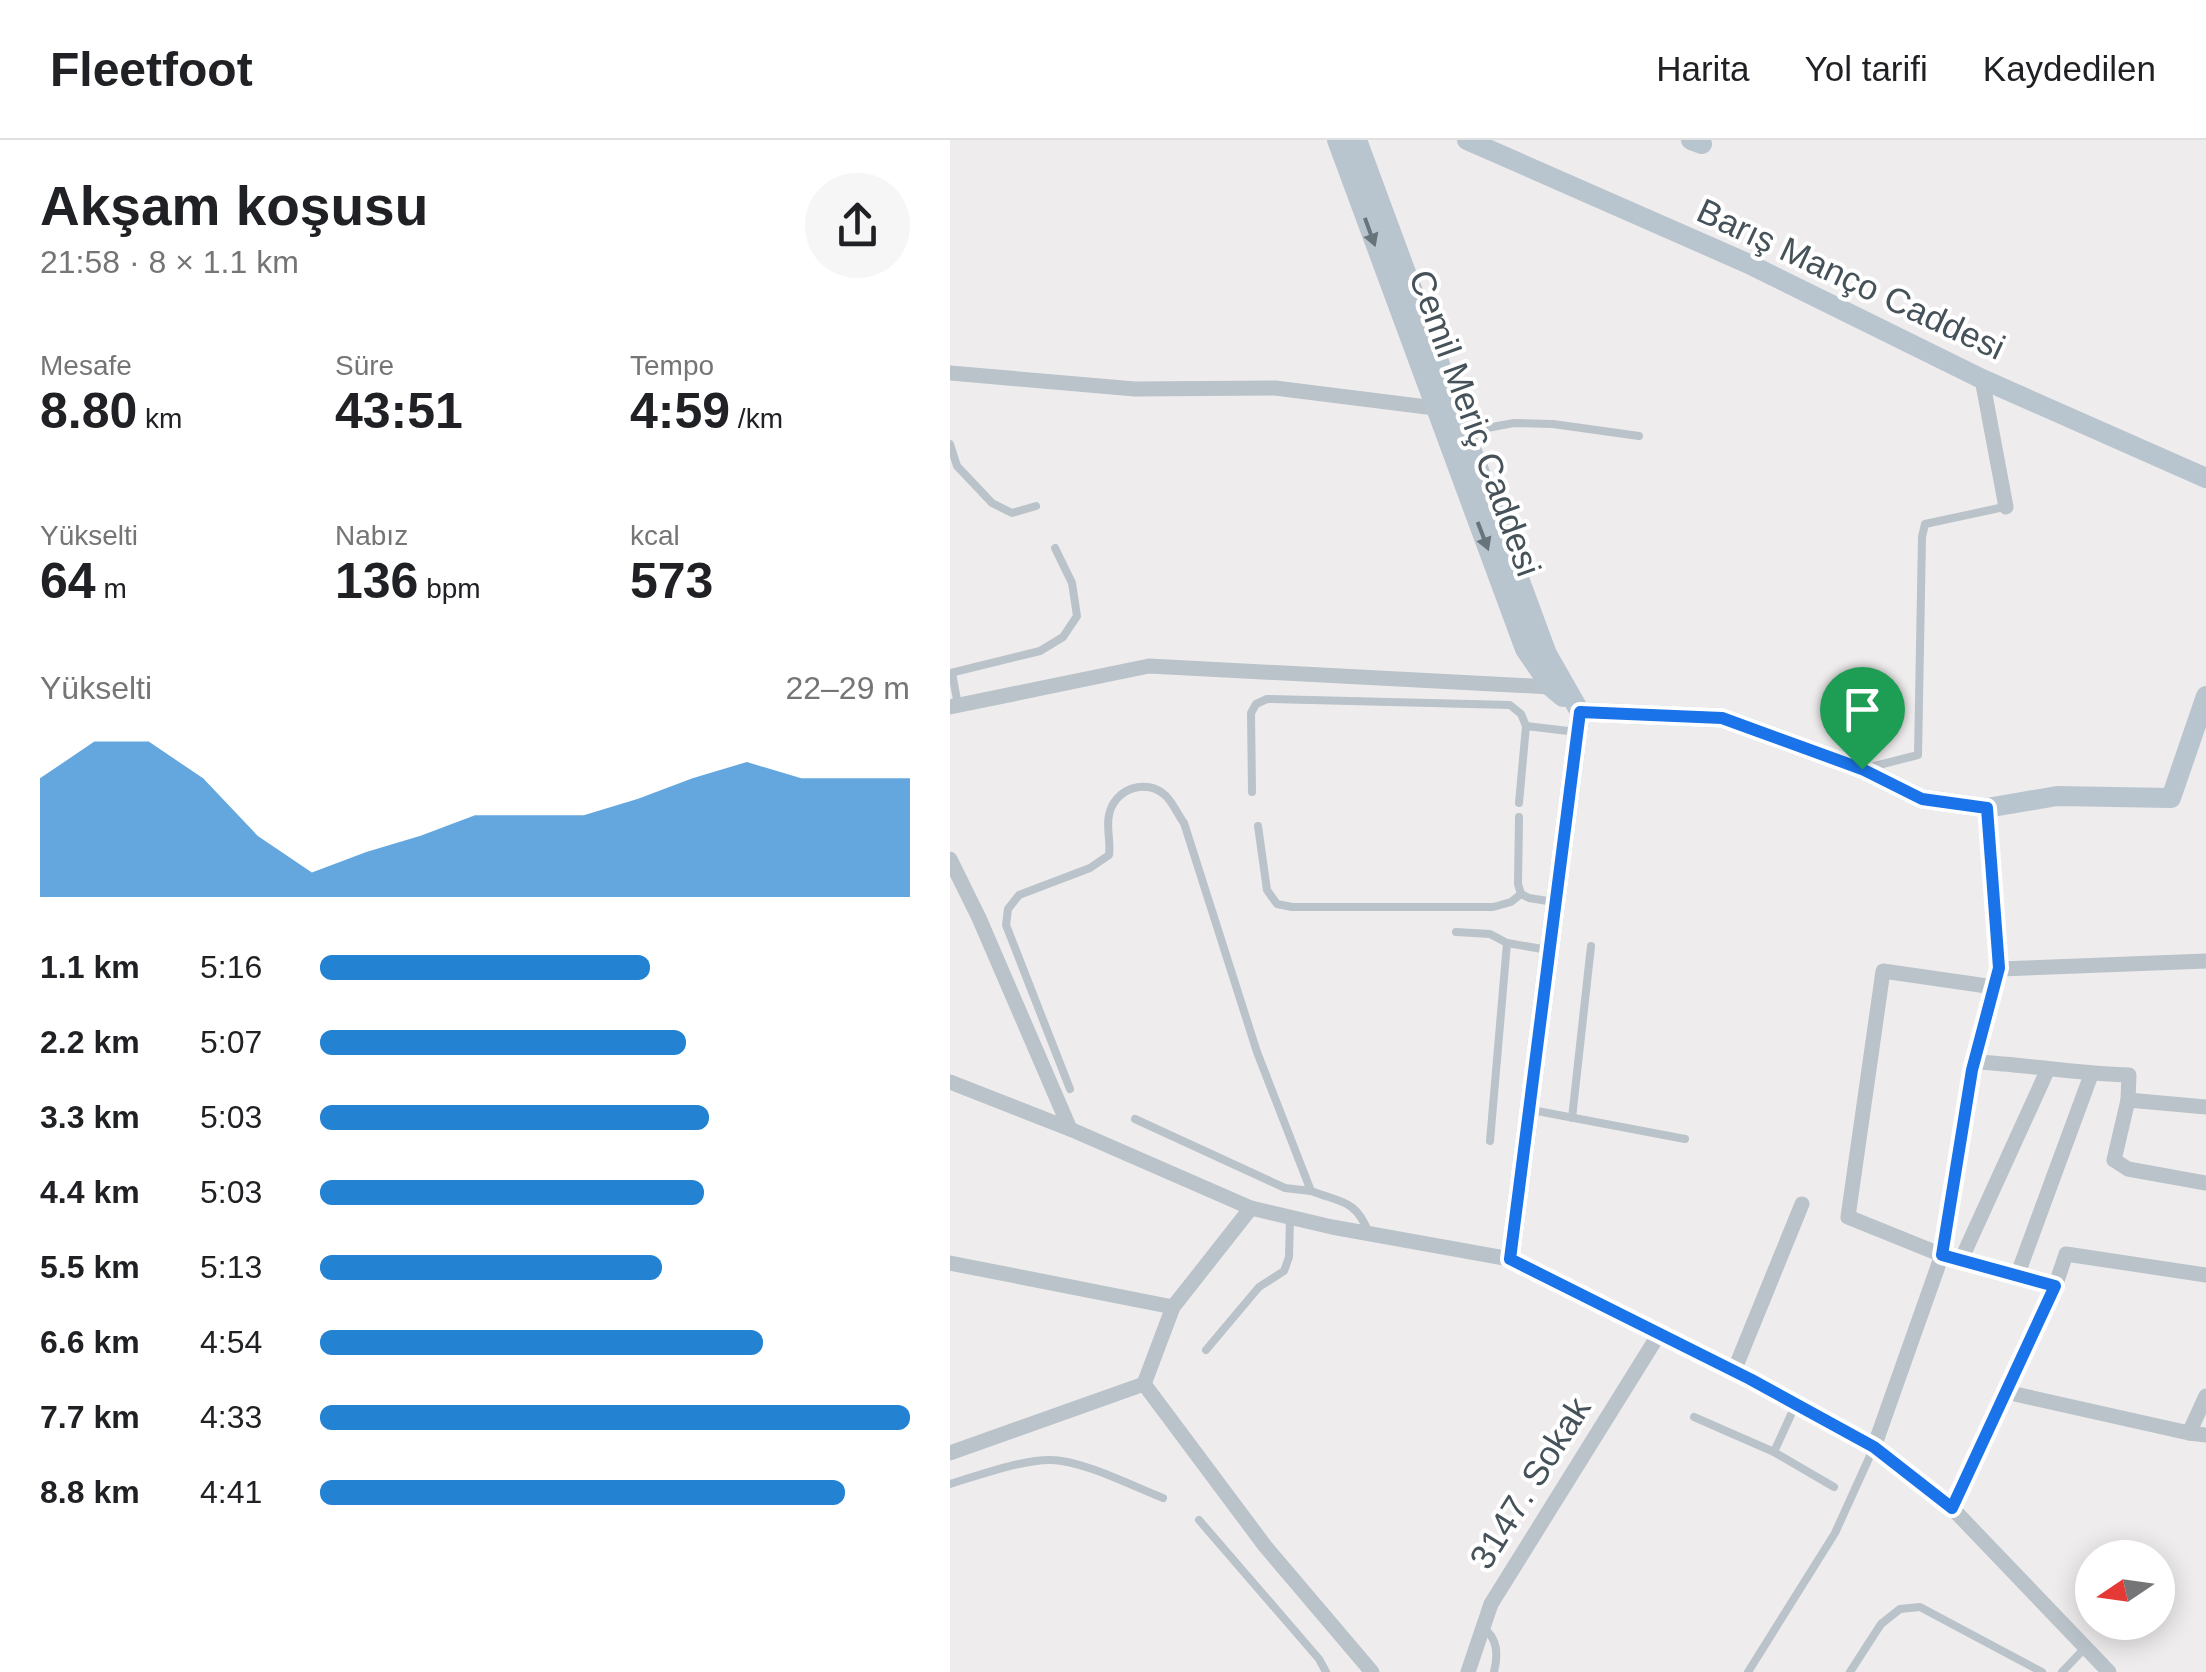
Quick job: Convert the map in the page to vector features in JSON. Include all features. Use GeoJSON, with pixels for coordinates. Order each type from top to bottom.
{"type":"FeatureCollection","features":[{"type":"Feature","properties":{"kind":"street","name":"Cemil Meriç Caddesi"},"geometry":{"type":"LineString","coordinates":[[1336,140],[1525,649],[1578,722]]}},
{"type":"Feature","properties":{"kind":"street","name":"Cemil Meriç Caddesi"},"geometry":{"type":"LineString","coordinates":[[1358,140],[1548,654],[1578,722]]}},
{"type":"Feature","properties":{"kind":"street","name":"Barış Manço Caddesi"},"geometry":{"type":"LineString","coordinates":[[1467,140],[1750,264],[1982,378],[2206,478]]}},
{"type":"Feature","properties":{"kind":"street"},"geometry":{"type":"LineString","coordinates":[[950,372],[1136,389],[1275,388],[1434,408]]}},
{"type":"Feature","properties":{"kind":"street"},"geometry":{"type":"LineString","coordinates":[[1982,378],[2006,507]]}},
{"type":"Feature","properties":{"kind":"street"},"geometry":{"type":"LineString","coordinates":[[954,706],[1150,666],[1552,687]]}},
{"type":"Feature","properties":{"kind":"street"},"geometry":{"type":"LineString","coordinates":[[1510,1259],[1578,722],[1722,718],[1862,769],[1922,799],[1987,808],[2057,796],[2171,798],[2206,696]]}},
{"type":"Feature","properties":{"kind":"street"},"geometry":{"type":"LineString","coordinates":[[1874,1447],[1942,1255],[1974,1062],[1999,968],[1987,808]]}},
{"type":"Feature","properties":{"kind":"street"},"geometry":{"type":"LineString","coordinates":[[950,859],[1070,1129]]}},
{"type":"Feature","properties":{"kind":"street"},"geometry":{"type":"LineString","coordinates":[[1999,968],[2206,960]]}},
{"type":"Feature","properties":{"kind":"street"},"geometry":{"type":"LineString","coordinates":[[1994,987],[1883,971],[1848,1216],[1942,1255],[2055,1286]]}},
{"type":"Feature","properties":{"kind":"street"},"geometry":{"type":"LineString","coordinates":[[1974,1062],[2091,1075],[2128,1075],[2128,1100],[2114,1160],[2128,1169],[2206,1184]]}},
{"type":"Feature","properties":{"kind":"street"},"geometry":{"type":"LineString","coordinates":[[1962,1260],[2048,1069]]}},
{"type":"Feature","properties":{"kind":"street"},"geometry":{"type":"LineString","coordinates":[[2017,1276],[2091,1075]]}},
{"type":"Feature","properties":{"kind":"street"},"geometry":{"type":"LineString","coordinates":[[950,1082],[1251,1208],[1510,1259],[1734,1371],[1874,1447],[1952,1508],[2109,1672]]}},
{"type":"Feature","properties":{"kind":"street"},"geometry":{"type":"LineString","coordinates":[[2128,1100],[2206,1107]]}},
{"type":"Feature","properties":{"kind":"street"},"geometry":{"type":"LineString","coordinates":[[1734,1371],[1802,1204]]}},
{"type":"Feature","properties":{"kind":"street"},"geometry":{"type":"LineString","coordinates":[[950,1453],[1144,1384],[1173,1307],[1251,1208]]}},
{"type":"Feature","properties":{"kind":"street"},"geometry":{"type":"LineString","coordinates":[[1952,1508],[2055,1286],[2066,1254],[2206,1275]]}},
{"type":"Feature","properties":{"kind":"street"},"geometry":{"type":"LineString","coordinates":[[950,1263],[1173,1307]]}},
{"type":"Feature","properties":{"kind":"street","name":"3147. Sokak"},"geometry":{"type":"LineString","coordinates":[[1468,1672],[1491,1604],[1658,1334]]}},
{"type":"Feature","properties":{"kind":"street"},"geometry":{"type":"LineString","coordinates":[[1144,1384],[1265,1546],[1372,1672]]}},
{"type":"Feature","properties":{"kind":"street"},"geometry":{"type":"LineString","coordinates":[[2006,1392],[2206,1434]]}},
{"type":"Feature","properties":{"kind":"street"},"geometry":{"type":"LineString","coordinates":[[2188,1433],[2206,1396]]}},
{"type":"Feature","properties":{"kind":"lane"},"geometry":{"type":"LineString","coordinates":[[1466,432],[1514,423],[1553,424],[1639,436]]}},
{"type":"Feature","properties":{"kind":"lane"},"geometry":{"type":"LineString","coordinates":[[950,444],[957,466],[992,503],[1012,512],[1036,506]]}},
{"type":"Feature","properties":{"kind":"lane"},"geometry":{"type":"LineString","coordinates":[[1862,769],[1918,756],[1922,538],[1926,524],[2006,507]]}},
{"type":"Feature","properties":{"kind":"lane"},"geometry":{"type":"LineString","coordinates":[[954,706],[951,673],[1040,651],[1064,637],[1077,616],[1072,583],[1055,548]]}},
{"type":"Feature","properties":{"kind":"lane"},"geometry":{"type":"LineString","coordinates":[[1252,792],[1251,714],[1256,704],[1267,699],[1510,705],[1521,714],[1526,726],[1518,803]]}},
{"type":"Feature","properties":{"kind":"lane"},"geometry":{"type":"LineString","coordinates":[[1526,726],[1578,722]]}},
{"type":"Feature","properties":{"kind":"lane"},"geometry":{"type":"LineString","coordinates":[[1070,1089],[1006,925],[1008,909],[1019,895],[1090,868],[1109,855],[1107,820],[1112,804],[1125,790],[1145,786],[1164,794],[1184,823],[1256,1052],[1312,1191]]}},
{"type":"Feature","properties":{"kind":"lane"},"geometry":{"type":"LineString","coordinates":[[1519,816],[1521,894],[1554,902]]}},
{"type":"Feature","properties":{"kind":"lane"},"geometry":{"type":"LineString","coordinates":[[1258,826],[1266,890],[1277,904],[1493,907],[1511,902],[1521,894]]}},
{"type":"Feature","properties":{"kind":"lane"},"geometry":{"type":"LineString","coordinates":[[1456,932],[1490,934],[1507,943],[1548,950]]}},
{"type":"Feature","properties":{"kind":"lane"},"geometry":{"type":"LineString","coordinates":[[1490,1141],[1507,943]]}},
{"type":"Feature","properties":{"kind":"lane"},"geometry":{"type":"LineString","coordinates":[[1572,1118],[1591,946]]}},
{"type":"Feature","properties":{"kind":"lane"},"geometry":{"type":"LineString","coordinates":[[1528,1109],[1685,1140]]}},
{"type":"Feature","properties":{"kind":"lane"},"geometry":{"type":"LineString","coordinates":[[1135,1119],[1285,1188],[1312,1191],[1341,1201],[1356,1209],[1369,1234]]}},
{"type":"Feature","properties":{"kind":"lane"},"geometry":{"type":"LineString","coordinates":[[1206,1350],[1259,1287],[1284,1271],[1289,1257],[1290,1217]]}},
{"type":"Feature","properties":{"kind":"lane"},"geometry":{"type":"LineString","coordinates":[[1774,1452],[1795,1405]]}},
{"type":"Feature","properties":{"kind":"lane"},"geometry":{"type":"LineString","coordinates":[[1694,1417],[1774,1452],[1834,1487]]}},
{"type":"Feature","properties":{"kind":"lane"},"geometry":{"type":"LineString","coordinates":[[1748,1672],[1835,1533],[1874,1447]]}},
{"type":"Feature","properties":{"kind":"lane"},"geometry":{"type":"LineString","coordinates":[[950,1484],[1049,1460],[1073,1463],[1163,1498]]}},
{"type":"Feature","properties":{"kind":"lane"},"geometry":{"type":"LineString","coordinates":[[1199,1520],[1326,1672]]}},
{"type":"Feature","properties":{"kind":"lane"},"geometry":{"type":"LineString","coordinates":[[1850,1672],[1881,1624],[1900,1609],[1920,1608],[2042,1672]]}},
{"type":"Feature","properties":{"kind":"lane"},"geometry":{"type":"LineString","coordinates":[[1483,1628],[1490,1633],[1497,1649],[1494,1672]]}},
{"type":"Feature","properties":{"kind":"lane"},"geometry":{"type":"LineString","coordinates":[[2062,1672],[2085,1648]]}},
{"type":"Feature","properties":{"kind":"route"},"geometry":{"type":"LineString","coordinates":[[1580,712],[1722,718],[1862,769],[1922,799],[1987,808],[1999,968],[1972,1070],[1942,1255],[2055,1286],[1952,1508],[1874,1447],[1750,1379],[1510,1259],[1580,712]]}}]}
